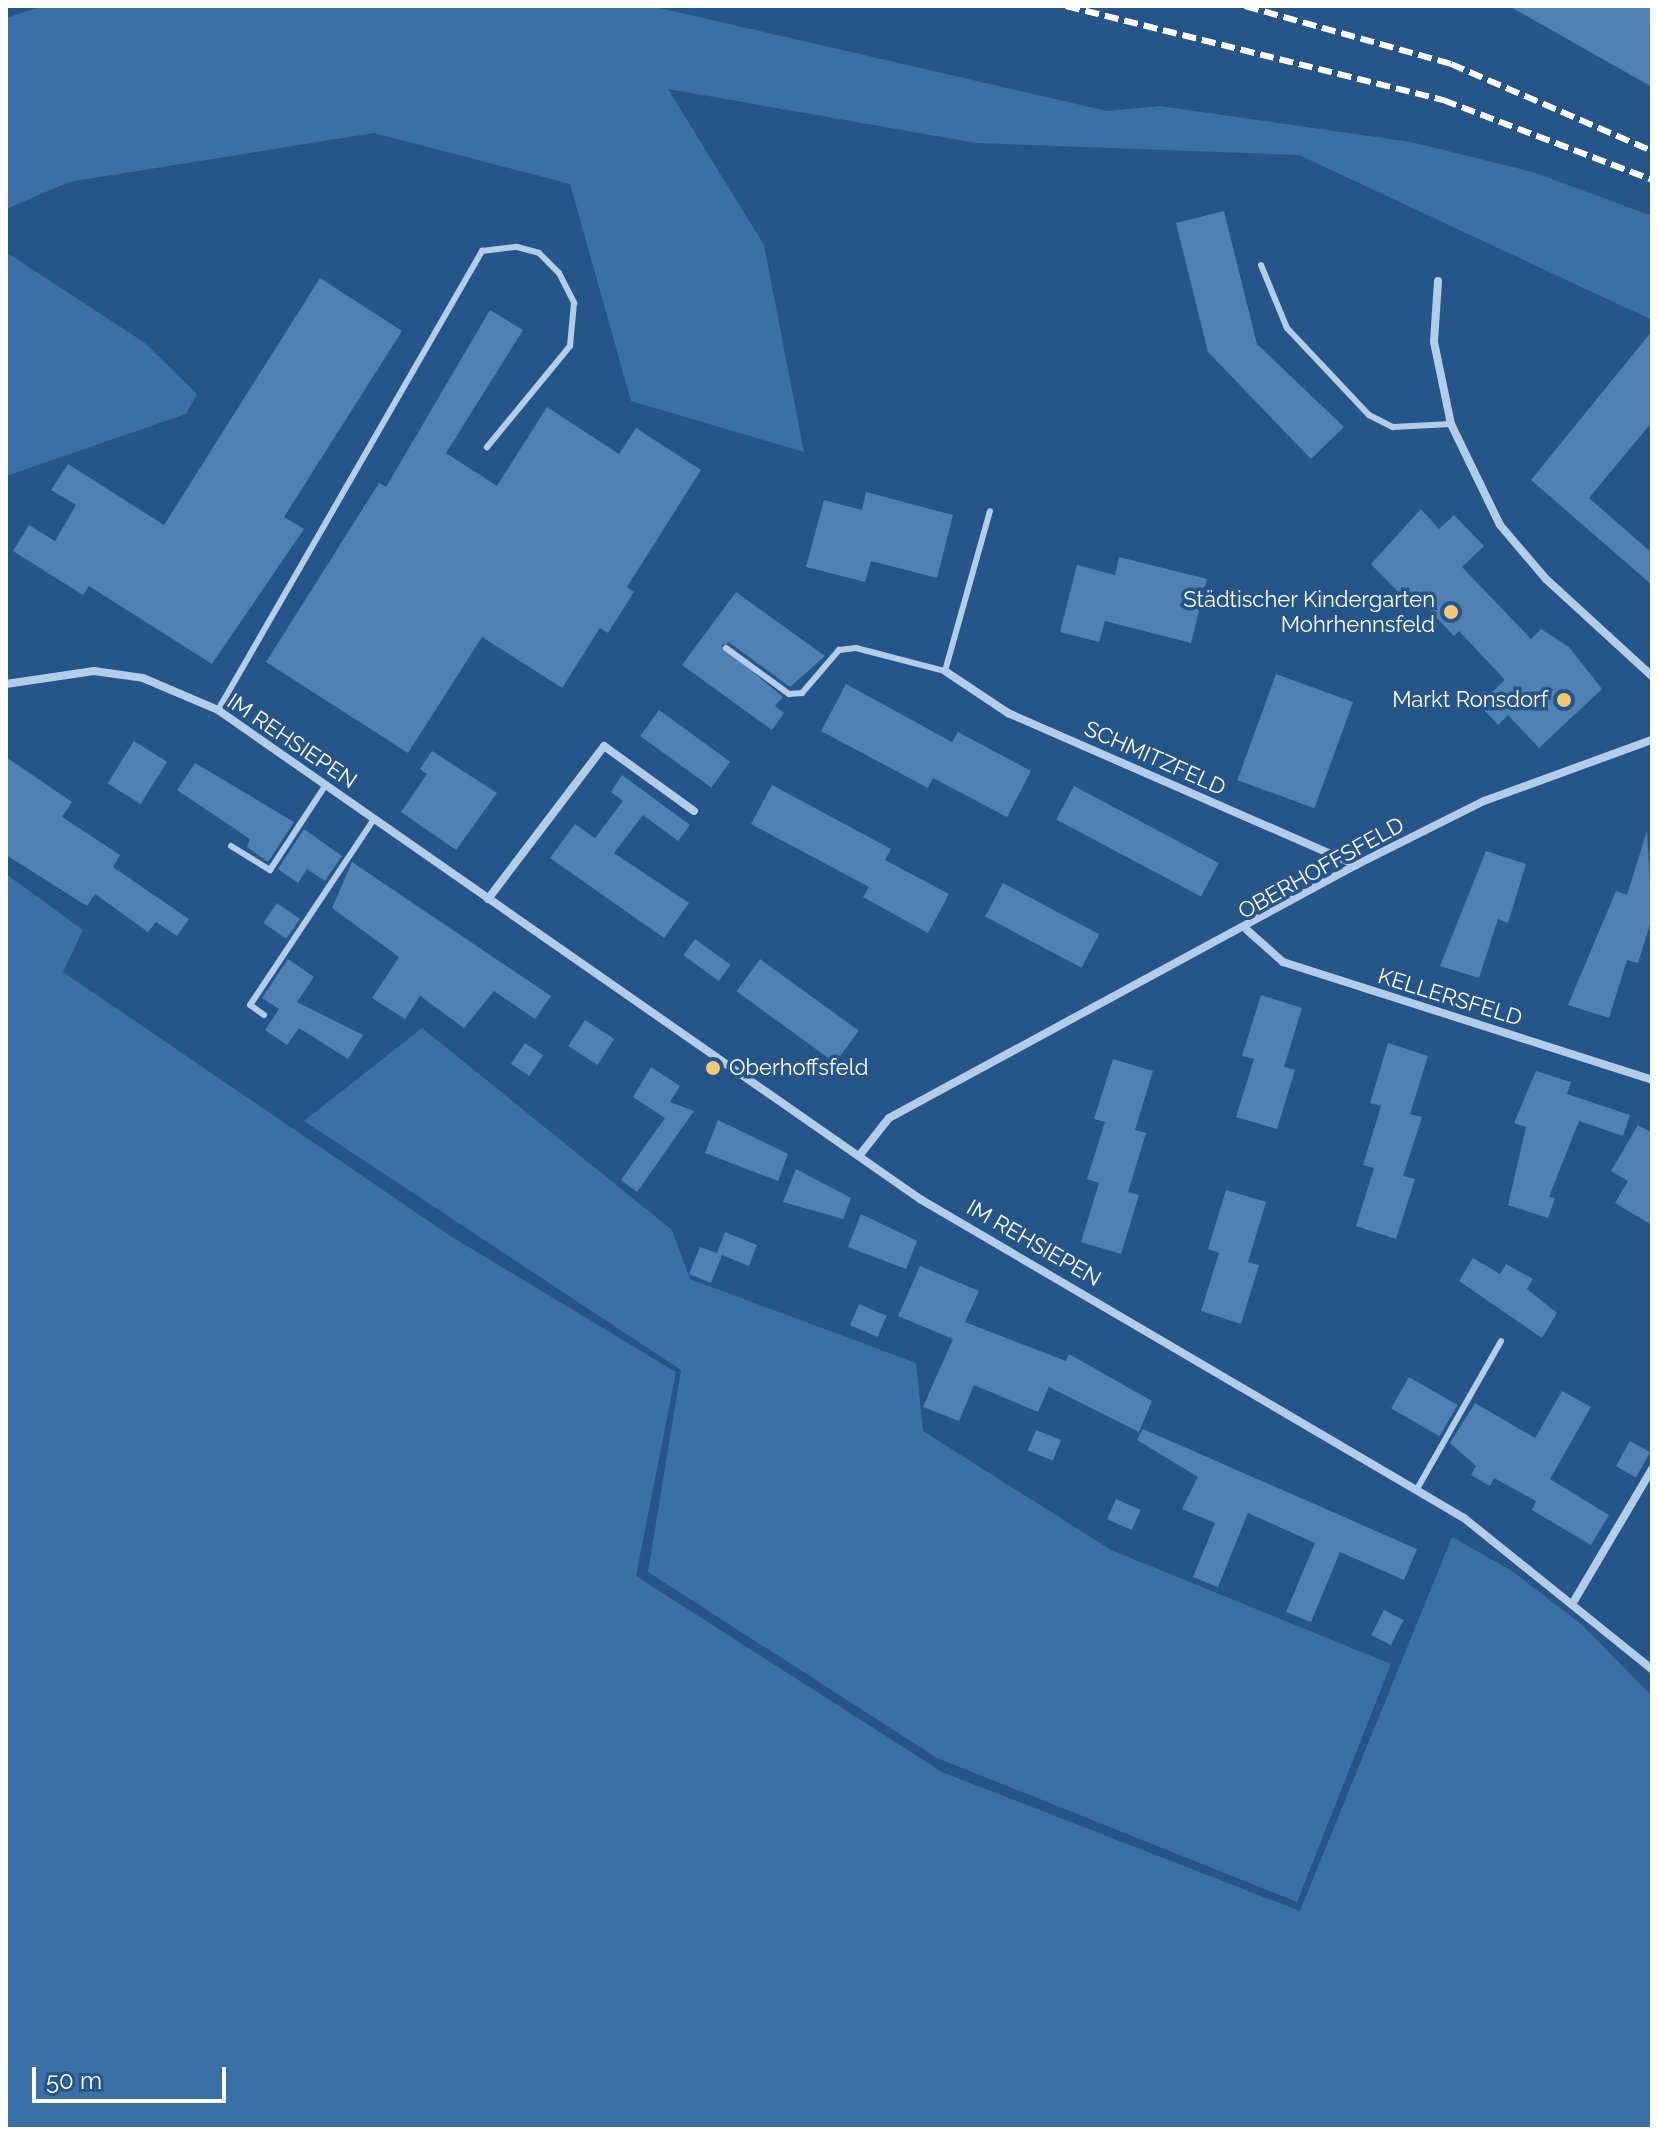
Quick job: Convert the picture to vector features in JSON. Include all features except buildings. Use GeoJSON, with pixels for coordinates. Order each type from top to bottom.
{"type":"FeatureCollection","features":[{"type":"Feature","properties":{"kind":"street"},"geometry":{"type":"LineString","coordinates":[[1438,281],[1434,342],[1451,424],[1500,525],[1546,579],[1652,676]]}},
{"type":"Feature","properties":{"kind":"street","name":"IM REHSIEPEN"},"geometry":{"type":"LineString","coordinates":[[6,684],[94,671],[143,678],[218,710],[859,1156],[1417,1489],[1574,1601],[1652,1669]]}},
{"type":"Feature","properties":{"kind":"street","name":"SCHMITZFELD"},"geometry":{"type":"LineString","coordinates":[[945,671],[1008,713],[1356,865]]}},
{"type":"Feature","properties":{"kind":"street","name":"OBERHOFFSFELD"},"geometry":{"type":"LineString","coordinates":[[859,1156],[889,1118],[1247,930],[1356,865],[1484,801],[1652,740]]}},
{"type":"Feature","properties":{"kind":"street"},"geometry":{"type":"LineString","coordinates":[[488,899],[604,746],[694,811]]}},
{"type":"Feature","properties":{"kind":"street","name":"KELLERSFELD"},"geometry":{"type":"LineString","coordinates":[[1247,930],[1296,966],[1652,1080]]}},
{"type":"Feature","properties":{"kind":"street"},"geometry":{"type":"LineString","coordinates":[[1574,1601],[1652,1469]]}},
{"type":"Feature","properties":{"kind":"lane"},"geometry":{"type":"LineString","coordinates":[[218,710],[482,251],[517,247],[539,253],[559,273],[574,303],[570,346],[487,447]]}},
{"type":"Feature","properties":{"kind":"lane"},"geometry":{"type":"LineString","coordinates":[[1261,265],[1287,328],[1369,415],[1393,427],[1451,424]]}},
{"type":"Feature","properties":{"kind":"lane"},"geometry":{"type":"LineString","coordinates":[[726,648],[789,694],[802,693],[839,650],[856,648],[945,671],[990,511]]}},
{"type":"Feature","properties":{"kind":"lane"},"geometry":{"type":"LineString","coordinates":[[231,846],[270,870],[325,786]]}},
{"type":"Feature","properties":{"kind":"lane"},"geometry":{"type":"LineString","coordinates":[[264,1015],[250,1005],[374,819]]}},
{"type":"Feature","properties":{"kind":"lane"},"geometry":{"type":"LineString","coordinates":[[1417,1489],[1501,1341]]}},
{"type":"Feature","properties":{"kind":"shaded area"},"geometry":{"type":"Polygon","coordinates":[[[43,6],[651,6],[1107,111],[1160,106],[1411,142],[1533,172],[1652,216],[1652,320],[1299,155],[976,143],[668,89],[764,245],[804,452],[631,401],[570,184],[374,133],[69,182],[6,209],[6,18],[43,6]]]}},
{"type":"Feature","properties":{"kind":"shaded area"},"geometry":{"type":"Polygon","coordinates":[[[6,252],[145,343],[197,394],[186,414],[6,476],[6,252]]]}},
{"type":"Feature","properties":{"kind":"shaded area"},"geometry":{"type":"Polygon","coordinates":[[[6,874],[83,930],[63,972],[452,1237],[676,1372],[636,1576],[942,1772],[1300,1911],[1452,1537],[1512,1571],[1581,1624],[1652,1696],[1652,2129],[6,2129],[6,874]]]}},
{"type":"Feature","properties":{"kind":"shaded area"},"geometry":{"type":"Polygon","coordinates":[[[422,1028],[672,1230],[690,1279],[916,1363],[923,1431],[1111,1550],[1391,1664],[1297,1902],[937,1758],[648,1572],[681,1370],[304,1121],[422,1028]]]}},
{"type":"Feature","properties":{"kind":"railway"},"geometry":{"type":"LineString","coordinates":[[1066,6],[1443,100],[1652,180]]}},
{"type":"Feature","properties":{"kind":"railway"},"geometry":{"type":"LineString","coordinates":[[1245,6],[1451,64],[1652,151]]}},
{"type":"Feature","properties":{"kind":"place","name":"Städtischer Kindergarten Mohrhennsfeld"},"geometry":{"type":"Point","coordinates":[1451,612]}},
{"type":"Feature","properties":{"kind":"place","name":"Markt Ronsdorf"},"geometry":{"type":"Point","coordinates":[1564,700]}},
{"type":"Feature","properties":{"kind":"place","name":"Oberhoffsfeld"},"geometry":{"type":"Point","coordinates":[713,1068]}}]}
